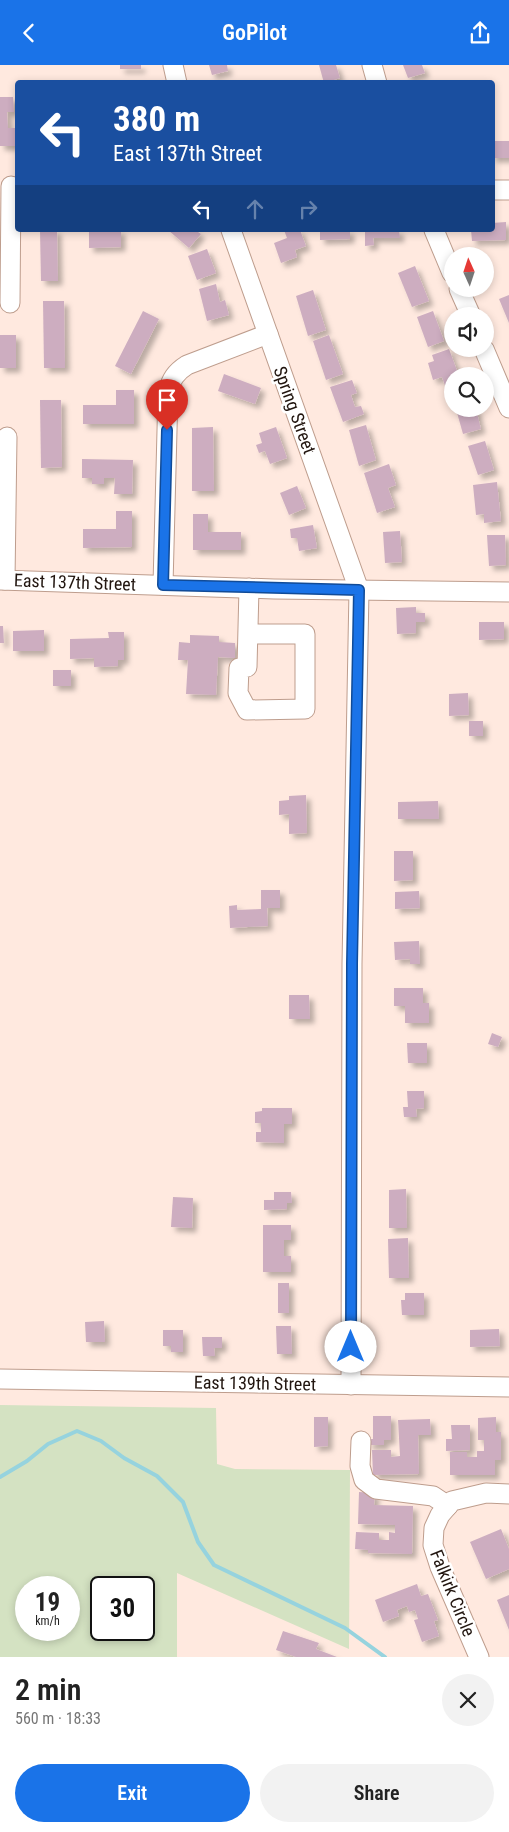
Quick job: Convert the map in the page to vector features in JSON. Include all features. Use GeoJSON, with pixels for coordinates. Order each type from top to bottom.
{"type":"FeatureCollection","features":[{"type":"Feature","properties":{"kind":"street"},"geometry":{"type":"LineString","coordinates":[[173,65],[176,80]]}},
{"type":"Feature","properties":{"kind":"street"},"geometry":{"type":"LineString","coordinates":[[372,65],[376,80]]}},
{"type":"Feature","properties":{"kind":"street"},"geometry":{"type":"LineString","coordinates":[[10,186],[10,303]]}},
{"type":"Feature","properties":{"kind":"street"},"geometry":{"type":"LineString","coordinates":[[495,190],[509,190]]}},
{"type":"Feature","properties":{"kind":"street","name":"Spring Street"},"geometry":{"type":"LineString","coordinates":[[232,232],[359,590]]}},
{"type":"Feature","properties":{"kind":"street"},"geometry":{"type":"LineString","coordinates":[[435,232],[444,254]]}},
{"type":"Feature","properties":{"kind":"street"},"geometry":{"type":"LineString","coordinates":[[163,585],[168,392],[171,381],[177,371],[187,365],[268,334]]}},
{"type":"Feature","properties":{"kind":"street"},"geometry":{"type":"LineString","coordinates":[[487,357],[509,408]]}},
{"type":"Feature","properties":{"kind":"street"},"geometry":{"type":"LineString","coordinates":[[2,580],[7,437]]}},
{"type":"Feature","properties":{"kind":"street","name":"East 137th Street"},"geometry":{"type":"LineString","coordinates":[[2,580],[249,588],[509,592]]}},
{"type":"Feature","properties":{"kind":"street"},"geometry":{"type":"LineString","coordinates":[[248,634],[305,635],[305,709],[247,710],[238,693],[239,668],[247,667],[249,588]]}},
{"type":"Feature","properties":{"kind":"street"},"geometry":{"type":"LineString","coordinates":[[351,1385],[352,974],[359,590]]}},
{"type":"Feature","properties":{"kind":"street","name":"East 139th Street"},"geometry":{"type":"LineString","coordinates":[[0,1379],[509,1387]]}},
{"type":"Feature","properties":{"kind":"street"},"geometry":{"type":"LineString","coordinates":[[361,1441],[360,1466],[364,1480],[376,1489],[433,1495],[448,1506],[452,1501],[486,1493],[509,1494]]}},
{"type":"Feature","properties":{"kind":"street","name":"Falkirk Circle"},"geometry":{"type":"LineString","coordinates":[[448,1506],[440,1515],[434,1528],[433,1545],[440,1567],[479,1657]]}},
{"type":"Feature","properties":{"kind":"green space"},"geometry":{"type":"Polygon","coordinates":[[[0,1405],[216,1408],[217,1464],[235,1469],[350,1470],[349,1649],[177,1573],[177,1657],[0,1657],[0,1405]]]}},
{"type":"Feature","properties":{"kind":"building"},"geometry":{"type":"Polygon","coordinates":[[[120,65],[141,65],[141,69],[120,69],[120,65]]]}},
{"type":"Feature","properties":{"kind":"building"},"geometry":{"type":"Polygon","coordinates":[[[209,65],[227,65],[228,71],[212,75],[209,65]]]}},
{"type":"Feature","properties":{"kind":"building"},"geometry":{"type":"Polygon","coordinates":[[[319,65],[336,65],[340,78],[323,80],[319,65]]]}},
{"type":"Feature","properties":{"kind":"building"},"geometry":{"type":"Polygon","coordinates":[[[403,65],[422,65],[425,73],[408,78],[403,65]]]}},
{"type":"Feature","properties":{"kind":"building"},"geometry":{"type":"Polygon","coordinates":[[[0,97],[13,97],[14,112],[7,112],[8,128],[15,128],[15,146],[0,146],[0,97]]]}},
{"type":"Feature","properties":{"kind":"building"},"geometry":{"type":"Polygon","coordinates":[[[495,141],[509,141],[509,158],[495,158],[495,141]]]}},
{"type":"Feature","properties":{"kind":"building"},"geometry":{"type":"Polygon","coordinates":[[[506,222],[506,240],[472,241],[471,232],[495,232],[495,223],[506,222]]]}},
{"type":"Feature","properties":{"kind":"building"},"geometry":{"type":"Polygon","coordinates":[[[40,232],[57,232],[58,281],[41,281],[40,232]]]}},
{"type":"Feature","properties":{"kind":"building"},"geometry":{"type":"Polygon","coordinates":[[[89,232],[121,232],[121,247],[89,248],[89,232]]]}},
{"type":"Feature","properties":{"kind":"building"},"geometry":{"type":"Polygon","coordinates":[[[170,232],[198,232],[201,234],[189,248],[170,232]]]}},
{"type":"Feature","properties":{"kind":"building"},"geometry":{"type":"Polygon","coordinates":[[[285,232],[301,232],[306,246],[295,250],[297,257],[281,263],[274,243],[287,238],[285,232]]]}},
{"type":"Feature","properties":{"kind":"building"},"geometry":{"type":"Polygon","coordinates":[[[320,232],[350,232],[350,239],[320,240],[320,232]]]}},
{"type":"Feature","properties":{"kind":"building"},"geometry":{"type":"Polygon","coordinates":[[[365,232],[399,232],[400,238],[373,238],[374,245],[365,246],[365,232]]]}},
{"type":"Feature","properties":{"kind":"building"},"geometry":{"type":"Polygon","coordinates":[[[207,249],[216,273],[197,280],[188,256],[207,249]]]}},
{"type":"Feature","properties":{"kind":"building"},"geometry":{"type":"Polygon","coordinates":[[[415,266],[429,301],[412,307],[398,273],[415,266]]]}},
{"type":"Feature","properties":{"kind":"building"},"geometry":{"type":"Polygon","coordinates":[[[216,284],[220,302],[225,300],[229,315],[207,321],[199,289],[216,284]]]}},
{"type":"Feature","properties":{"kind":"building"},"geometry":{"type":"Polygon","coordinates":[[[313,290],[326,330],[308,336],[296,296],[313,290]]]}},
{"type":"Feature","properties":{"kind":"building"},"geometry":{"type":"Polygon","coordinates":[[[509,295],[509,323],[499,299],[509,295]]]}},
{"type":"Feature","properties":{"kind":"building"},"geometry":{"type":"Polygon","coordinates":[[[43,301],[64,301],[65,368],[44,368],[43,301]]]}},
{"type":"Feature","properties":{"kind":"building"},"geometry":{"type":"Polygon","coordinates":[[[143,311],[159,319],[131,374],[115,366],[143,311]]]}},
{"type":"Feature","properties":{"kind":"building"},"geometry":{"type":"Polygon","coordinates":[[[433,311],[444,341],[428,347],[417,317],[433,311]]]}},
{"type":"Feature","properties":{"kind":"building"},"geometry":{"type":"Polygon","coordinates":[[[0,335],[16,335],[16,368],[0,368],[0,335]]]}},
{"type":"Feature","properties":{"kind":"building"},"geometry":{"type":"Polygon","coordinates":[[[329,335],[343,374],[326,380],[313,341],[329,335]]]}},
{"type":"Feature","properties":{"kind":"building"},"geometry":{"type":"Polygon","coordinates":[[[444,351],[444,357],[452,357],[456,367],[444,367],[444,383],[442,377],[433,380],[428,363],[434,361],[432,355],[444,351]]]}},
{"type":"Feature","properties":{"kind":"building"},"geometry":{"type":"Polygon","coordinates":[[[224,374],[261,388],[255,404],[218,391],[224,374]]]}},
{"type":"Feature","properties":{"kind":"building"},"geometry":{"type":"Polygon","coordinates":[[[352,380],[357,393],[351,395],[355,407],[361,406],[364,414],[343,422],[330,387],[352,380]]]}},
{"type":"Feature","properties":{"kind":"building"},"geometry":{"type":"Polygon","coordinates":[[[116,390],[134,390],[134,424],[83,424],[83,405],[116,405],[116,390]]]}},
{"type":"Feature","properties":{"kind":"building"},"geometry":{"type":"Polygon","coordinates":[[[40,400],[61,400],[62,467],[41,468],[40,400]]]}},
{"type":"Feature","properties":{"kind":"building"},"geometry":{"type":"Polygon","coordinates":[[[458,417],[478,417],[481,429],[463,434],[458,417]]]}},
{"type":"Feature","properties":{"kind":"building"},"geometry":{"type":"Polygon","coordinates":[[[366,425],[376,460],[359,466],[349,430],[366,425]]]}},
{"type":"Feature","properties":{"kind":"building"},"geometry":{"type":"Polygon","coordinates":[[[213,427],[214,491],[192,491],[192,428],[213,427]]]}},
{"type":"Feature","properties":{"kind":"building"},"geometry":{"type":"Polygon","coordinates":[[[276,427],[287,458],[270,464],[265,451],[259,453],[256,445],[262,443],[259,433],[276,427]]]}},
{"type":"Feature","properties":{"kind":"building"},"geometry":{"type":"Polygon","coordinates":[[[485,441],[494,470],[478,475],[468,446],[485,441]]]}},
{"type":"Feature","properties":{"kind":"building"},"geometry":{"type":"Polygon","coordinates":[[[82,459],[133,460],[132,494],[114,494],[115,478],[104,478],[104,484],[92,484],[92,478],[82,478],[82,459]]]}},
{"type":"Feature","properties":{"kind":"building"},"geometry":{"type":"Polygon","coordinates":[[[389,464],[396,485],[388,488],[395,507],[377,513],[364,473],[389,464]]]}},
{"type":"Feature","properties":{"kind":"building"},"geometry":{"type":"Polygon","coordinates":[[[497,482],[501,521],[484,523],[484,514],[476,515],[473,485],[497,482]]]}},
{"type":"Feature","properties":{"kind":"building"},"geometry":{"type":"Polygon","coordinates":[[[297,486],[306,508],[289,515],[280,493],[297,486]]]}},
{"type":"Feature","properties":{"kind":"building"},"geometry":{"type":"Polygon","coordinates":[[[116,511],[132,511],[132,547],[83,548],[83,529],[116,529],[116,511]]]}},
{"type":"Feature","properties":{"kind":"building"},"geometry":{"type":"Polygon","coordinates":[[[193,514],[208,514],[208,532],[241,532],[241,550],[193,550],[193,514]]]}},
{"type":"Feature","properties":{"kind":"building"},"geometry":{"type":"Polygon","coordinates":[[[313,525],[317,548],[299,551],[297,538],[291,538],[290,529],[313,525]]]}},
{"type":"Feature","properties":{"kind":"building"},"geometry":{"type":"Polygon","coordinates":[[[400,531],[402,562],[385,563],[383,532],[400,531]]]}},
{"type":"Feature","properties":{"kind":"building"},"geometry":{"type":"Polygon","coordinates":[[[487,535],[505,535],[506,565],[489,566],[487,535]]]}},
{"type":"Feature","properties":{"kind":"building"},"geometry":{"type":"Polygon","coordinates":[[[416,607],[416,613],[425,613],[425,622],[416,622],[416,633],[397,634],[396,608],[416,607]]]}},
{"type":"Feature","properties":{"kind":"building"},"geometry":{"type":"Polygon","coordinates":[[[479,622],[504,622],[504,639],[479,640],[479,622]]]}},
{"type":"Feature","properties":{"kind":"building"},"geometry":{"type":"Polygon","coordinates":[[[0,626],[3,626],[4,643],[0,643],[0,626]]]}},
{"type":"Feature","properties":{"kind":"building"},"geometry":{"type":"Polygon","coordinates":[[[44,630],[44,651],[13,651],[13,631],[44,630]]]}},
{"type":"Feature","properties":{"kind":"building"},"geometry":{"type":"Polygon","coordinates":[[[108,632],[124,632],[124,660],[118,660],[118,666],[94,667],[94,658],[70,659],[70,639],[109,638],[108,632]]]}},
{"type":"Feature","properties":{"kind":"building"},"geometry":{"type":"Polygon","coordinates":[[[190,635],[219,636],[219,642],[235,643],[235,658],[218,657],[216,695],[186,694],[188,660],[178,660],[179,642],[190,643],[190,635]]]}},
{"type":"Feature","properties":{"kind":"building"},"geometry":{"type":"Polygon","coordinates":[[[53,670],[71,670],[71,686],[53,686],[53,670]]]}},
{"type":"Feature","properties":{"kind":"building"},"geometry":{"type":"Polygon","coordinates":[[[468,693],[469,715],[449,716],[449,694],[468,693]]]}},
{"type":"Feature","properties":{"kind":"building"},"geometry":{"type":"Polygon","coordinates":[[[469,721],[483,721],[483,736],[469,736],[469,721]]]}},
{"type":"Feature","properties":{"kind":"building"},"geometry":{"type":"Polygon","coordinates":[[[306,795],[307,833],[289,834],[289,814],[279,815],[279,801],[289,800],[289,796],[306,795]]]}},
{"type":"Feature","properties":{"kind":"building"},"geometry":{"type":"Polygon","coordinates":[[[438,801],[439,819],[398,819],[398,802],[438,801]]]}},
{"type":"Feature","properties":{"kind":"building"},"geometry":{"type":"Polygon","coordinates":[[[394,851],[413,851],[413,880],[394,881],[394,851]]]}},
{"type":"Feature","properties":{"kind":"building"},"geometry":{"type":"Polygon","coordinates":[[[261,890],[280,890],[280,908],[267,908],[268,926],[230,928],[229,906],[237,905],[237,910],[261,909],[261,890]]]}},
{"type":"Feature","properties":{"kind":"building"},"geometry":{"type":"Polygon","coordinates":[[[419,891],[420,908],[395,909],[395,892],[419,891]]]}},
{"type":"Feature","properties":{"kind":"building"},"geometry":{"type":"Polygon","coordinates":[[[419,941],[420,964],[410,964],[410,959],[395,960],[394,942],[419,941]]]}},
{"type":"Feature","properties":{"kind":"building"},"geometry":{"type":"Polygon","coordinates":[[[394,988],[423,988],[423,1003],[429,1003],[429,1023],[405,1023],[405,1006],[394,1006],[394,988]]]}},
{"type":"Feature","properties":{"kind":"building"},"geometry":{"type":"Polygon","coordinates":[[[289,995],[309,995],[310,1019],[289,1019],[289,995]]]}},
{"type":"Feature","properties":{"kind":"building"},"geometry":{"type":"Polygon","coordinates":[[[492,1033],[502,1037],[498,1047],[488,1044],[492,1033]]]}},
{"type":"Feature","properties":{"kind":"building"},"geometry":{"type":"Polygon","coordinates":[[[407,1043],[427,1043],[427,1063],[408,1063],[407,1043]]]}},
{"type":"Feature","properties":{"kind":"building"},"geometry":{"type":"Polygon","coordinates":[[[407,1091],[424,1091],[424,1108],[416,1109],[417,1117],[404,1117],[403,1107],[408,1107],[407,1091]]]}},
{"type":"Feature","properties":{"kind":"building"},"geometry":{"type":"Polygon","coordinates":[[[262,1108],[292,1108],[292,1124],[284,1124],[284,1143],[256,1142],[256,1132],[261,1132],[261,1123],[255,1123],[255,1112],[262,1111],[262,1108]]]}},
{"type":"Feature","properties":{"kind":"building"},"geometry":{"type":"Polygon","coordinates":[[[406,1189],[407,1228],[389,1228],[389,1190],[406,1189]]]}},
{"type":"Feature","properties":{"kind":"building"},"geometry":{"type":"Polygon","coordinates":[[[274,1192],[291,1192],[292,1203],[287,1203],[287,1209],[264,1210],[264,1200],[274,1200],[274,1192]]]}},
{"type":"Feature","properties":{"kind":"building"},"geometry":{"type":"Polygon","coordinates":[[[173,1197],[193,1198],[192,1228],[171,1227],[173,1197]]]}},
{"type":"Feature","properties":{"kind":"building"},"geometry":{"type":"Polygon","coordinates":[[[263,1225],[291,1225],[291,1240],[284,1240],[284,1256],[291,1256],[291,1272],[263,1272],[263,1225]]]}},
{"type":"Feature","properties":{"kind":"building"},"geometry":{"type":"Polygon","coordinates":[[[408,1238],[409,1278],[389,1278],[388,1239],[408,1238]]]}},
{"type":"Feature","properties":{"kind":"building"},"geometry":{"type":"Polygon","coordinates":[[[278,1283],[289,1283],[289,1313],[278,1313],[278,1283]]]}},
{"type":"Feature","properties":{"kind":"building"},"geometry":{"type":"Polygon","coordinates":[[[405,1293],[424,1293],[424,1315],[402,1315],[401,1300],[405,1300],[405,1293]]]}},
{"type":"Feature","properties":{"kind":"building"},"geometry":{"type":"Polygon","coordinates":[[[104,1321],[105,1342],[86,1342],[85,1322],[104,1321]]]}},
{"type":"Feature","properties":{"kind":"building"},"geometry":{"type":"Polygon","coordinates":[[[276,1326],[291,1326],[292,1354],[277,1354],[276,1326]]]}},
{"type":"Feature","properties":{"kind":"building"},"geometry":{"type":"Polygon","coordinates":[[[499,1329],[500,1346],[470,1347],[470,1330],[499,1329]]]}},
{"type":"Feature","properties":{"kind":"building"},"geometry":{"type":"Polygon","coordinates":[[[163,1330],[183,1330],[183,1352],[171,1352],[171,1346],[163,1346],[163,1330]]]}},
{"type":"Feature","properties":{"kind":"building"},"geometry":{"type":"Polygon","coordinates":[[[202,1337],[222,1337],[222,1348],[214,1348],[215,1356],[203,1356],[202,1337]]]}},
{"type":"Feature","properties":{"kind":"building"},"geometry":{"type":"Polygon","coordinates":[[[373,1416],[391,1416],[391,1440],[384,1440],[384,1445],[368,1445],[368,1439],[373,1439],[373,1416]]]}},
{"type":"Feature","properties":{"kind":"building"},"geometry":{"type":"Polygon","coordinates":[[[314,1417],[328,1417],[328,1446],[314,1447],[314,1417]]]}},
{"type":"Feature","properties":{"kind":"building"},"geometry":{"type":"Polygon","coordinates":[[[496,1417],[496,1432],[501,1432],[501,1460],[495,1460],[495,1475],[450,1475],[450,1452],[467,1452],[467,1457],[477,1457],[477,1451],[484,1451],[484,1440],[478,1440],[478,1418],[496,1417]]]}},
{"type":"Feature","properties":{"kind":"building"},"geometry":{"type":"Polygon","coordinates":[[[430,1419],[431,1435],[418,1435],[419,1474],[373,1475],[372,1450],[391,1450],[391,1457],[400,1456],[398,1420],[430,1419]]]}},
{"type":"Feature","properties":{"kind":"building"},"geometry":{"type":"Polygon","coordinates":[[[451,1425],[470,1425],[470,1450],[446,1451],[446,1439],[452,1439],[451,1425]]]}},
{"type":"Feature","properties":{"kind":"building"},"geometry":{"type":"Polygon","coordinates":[[[359,1492],[375,1493],[374,1505],[413,1506],[412,1554],[368,1553],[368,1550],[355,1549],[356,1532],[379,1533],[379,1540],[389,1540],[389,1532],[395,1533],[395,1525],[358,1524],[359,1492]]]}},
{"type":"Feature","properties":{"kind":"building"},"geometry":{"type":"Polygon","coordinates":[[[501,1529],[509,1549],[509,1569],[486,1579],[470,1542],[501,1529]]]}},
{"type":"Feature","properties":{"kind":"building"},"geometry":{"type":"Polygon","coordinates":[[[417,1584],[421,1596],[428,1594],[438,1620],[434,1621],[439,1636],[422,1642],[414,1620],[418,1619],[415,1610],[409,1612],[407,1606],[397,1610],[399,1616],[383,1622],[375,1600],[417,1584]]]}},
{"type":"Feature","properties":{"kind":"building"},"geometry":{"type":"Polygon","coordinates":[[[509,1595],[509,1630],[497,1600],[509,1595]]]}},
{"type":"Feature","properties":{"kind":"building"},"geometry":{"type":"Polygon","coordinates":[[[283,1631],[319,1643],[316,1649],[337,1657],[296,1657],[276,1650],[283,1631]]]}},
{"type":"Feature","properties":{"kind":"waterway"},"geometry":{"type":"LineString","coordinates":[[0,1477],[27,1461],[48,1444],[77,1431],[101,1441],[124,1458],[157,1476],[183,1502],[198,1542],[214,1565],[345,1628],[385,1657]]}},
{"type":"Feature","properties":{"kind":"route"},"geometry":{"type":"LineString","coordinates":[[167,430],[163,585],[359,590],[352,964],[351,1347]]}}]}
